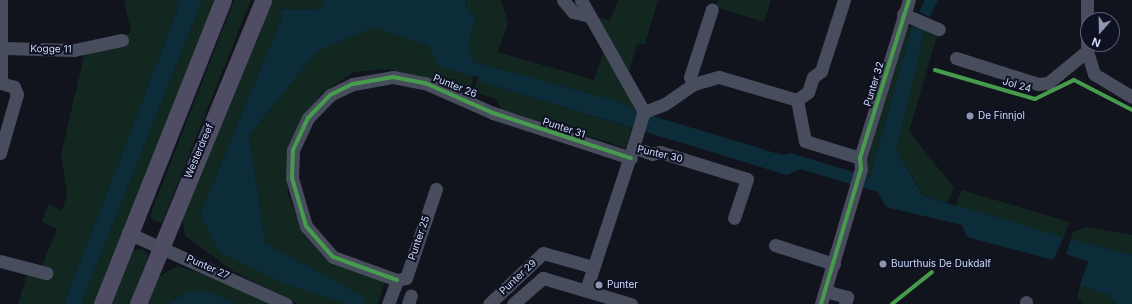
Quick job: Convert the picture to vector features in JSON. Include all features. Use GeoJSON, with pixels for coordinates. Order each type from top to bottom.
{"type":"FeatureCollection","features":[{"type":"Feature","properties":{"kind":"main road"},"geometry":{"type":"LineString","coordinates":[[102,304],[128,233],[223,0]]}},
{"type":"Feature","properties":{"kind":"main road","name":"Westerdreef"},"geometry":{"type":"LineString","coordinates":[[138,304],[160,246],[263,0]]}},
{"type":"Feature","properties":{"kind":"street"},"geometry":{"type":"LineString","coordinates":[[0,153],[17,94],[14,87],[0,83],[4,48],[1,0]]}},
{"type":"Feature","properties":{"kind":"street"},"geometry":{"type":"LineString","coordinates":[[563,0],[573,12],[590,16]]}},
{"type":"Feature","properties":{"kind":"street"},"geometry":{"type":"LineString","coordinates":[[581,0],[644,112],[632,152]]}},
{"type":"Feature","properties":{"kind":"street"},"geometry":{"type":"LineString","coordinates":[[797,100],[808,92],[813,77],[821,71],[844,0]]}},
{"type":"Feature","properties":{"kind":"street","name":"Punter 32"},"geometry":{"type":"LineString","coordinates":[[821,304],[856,188],[861,164],[903,14],[909,0]]}},
{"type":"Feature","properties":{"kind":"street"},"geometry":{"type":"LineString","coordinates":[[1087,0],[1087,12]]}},
{"type":"Feature","properties":{"kind":"street"},"geometry":{"type":"LineString","coordinates":[[694,84],[690,77],[712,9]]}},
{"type":"Feature","properties":{"kind":"street"},"geometry":{"type":"LineString","coordinates":[[903,14],[936,28]]}},
{"type":"Feature","properties":{"kind":"street","name":"Kogge 11"},"geometry":{"type":"LineString","coordinates":[[4,48],[74,50],[122,40]]}},
{"type":"Feature","properties":{"kind":"street","name":"Jol 24"},"geometry":{"type":"LineString","coordinates":[[956,58],[1038,84],[1048,83],[1086,52]]}},
{"type":"Feature","properties":{"kind":"street"},"geometry":{"type":"LineString","coordinates":[[1087,52],[1094,74],[1132,97]]}},
{"type":"Feature","properties":{"kind":"street"},"geometry":{"type":"LineString","coordinates":[[644,112],[665,104],[694,84],[719,76],[797,100]]}},
{"type":"Feature","properties":{"kind":"street","name":"Punter 26"},"geometry":{"type":"LineString","coordinates":[[397,280],[334,257],[306,226],[292,178],[294,150],[308,118],[336,93],[353,84],[393,77],[426,83],[493,113]]}},
{"type":"Feature","properties":{"kind":"street"},"geometry":{"type":"LineString","coordinates":[[797,100],[805,141],[861,164]]}},
{"type":"Feature","properties":{"kind":"street","name":"Punter 31"},"geometry":{"type":"LineString","coordinates":[[493,113],[632,152]]}},
{"type":"Feature","properties":{"kind":"street","name":"Punter 30"},"geometry":{"type":"LineString","coordinates":[[586,290],[632,152],[652,154],[660,152],[747,179],[734,218]]}},
{"type":"Feature","properties":{"kind":"street","name":"Punter 25"},"geometry":{"type":"LineString","coordinates":[[397,280],[406,278],[436,190]]}},
{"type":"Feature","properties":{"kind":"street","name":"Punter 27"},"geometry":{"type":"LineString","coordinates":[[128,233],[160,246],[286,304]]}},
{"type":"Feature","properties":{"kind":"street"},"geometry":{"type":"LineString","coordinates":[[774,245],[834,264]]}},
{"type":"Feature","properties":{"kind":"street","name":"Punter 29"},"geometry":{"type":"LineString","coordinates":[[489,304],[543,253],[593,267]]}},
{"type":"Feature","properties":{"kind":"street"},"geometry":{"type":"LineString","coordinates":[[0,261],[46,273]]}},
{"type":"Feature","properties":{"kind":"street"},"geometry":{"type":"LineString","coordinates":[[513,304],[543,278],[631,304]]}},
{"type":"Feature","properties":{"kind":"street"},"geometry":{"type":"LineString","coordinates":[[388,304],[397,280]]}},
{"type":"Feature","properties":{"kind":"street"},"geometry":{"type":"LineString","coordinates":[[825,290],[847,297],[845,304]]}},
{"type":"Feature","properties":{"kind":"green space"},"geometry":{"type":"Polygon","coordinates":[[[124,0],[175,0],[179,6],[64,304],[18,304],[28,272],[42,266],[57,229],[42,222],[48,204],[62,210],[67,195],[61,154],[85,52],[131,32],[124,0]]]}},
{"type":"Feature","properties":{"kind":"green space"},"geometry":{"type":"Polygon","coordinates":[[[202,0],[218,0],[95,304],[81,304],[202,0]]]}},
{"type":"Feature","properties":{"kind":"green space"},"geometry":{"type":"Polygon","coordinates":[[[234,0],[251,0],[162,223],[155,221],[150,216],[234,0]]]}},
{"type":"Feature","properties":{"kind":"green space"},"geometry":{"type":"Polygon","coordinates":[[[272,0],[326,0],[320,9],[280,10],[282,17],[200,215],[348,304],[298,304],[233,271],[185,236],[182,216],[272,0]]]}},
{"type":"Feature","properties":{"kind":"green space"},"geometry":{"type":"Polygon","coordinates":[[[466,0],[501,0],[508,23],[498,52],[594,80],[604,50],[636,111],[617,101],[474,62],[468,48],[466,0]]]}},
{"type":"Feature","properties":{"kind":"green space"},"geometry":{"type":"Polygon","coordinates":[[[618,0],[658,0],[645,44],[637,44],[629,71],[598,17],[610,21],[618,0]]]}},
{"type":"Feature","properties":{"kind":"green space"},"geometry":{"type":"Polygon","coordinates":[[[718,0],[771,0],[764,22],[716,7],[718,0]]]}},
{"type":"Feature","properties":{"kind":"green space"},"geometry":{"type":"Polygon","coordinates":[[[374,26],[428,46],[474,76],[469,93],[390,69],[354,72],[322,93],[299,122],[287,167],[288,195],[298,219],[320,246],[385,281],[378,304],[364,304],[366,298],[265,243],[249,135],[318,51],[374,26]]]}},
{"type":"Feature","properties":{"kind":"green space"},"geometry":{"type":"Polygon","coordinates":[[[912,26],[870,177],[865,175],[872,142],[905,28],[912,26]]]}},
{"type":"Feature","properties":{"kind":"green space"},"geometry":{"type":"Polygon","coordinates":[[[925,30],[937,36],[909,131],[954,188],[947,203],[924,196],[896,150],[925,30]]]}},
{"type":"Feature","properties":{"kind":"green space"},"geometry":{"type":"Polygon","coordinates":[[[478,77],[482,82],[631,128],[626,148],[502,110],[496,99],[473,92],[478,77]]]}},
{"type":"Feature","properties":{"kind":"green space"},"geometry":{"type":"Polygon","coordinates":[[[962,190],[1069,222],[1064,237],[955,206],[962,190]]]}},
{"type":"Feature","properties":{"kind":"green space"},"geometry":{"type":"Polygon","coordinates":[[[1086,227],[1132,235],[1132,255],[1071,239],[1073,232],[1086,227]]]}},
{"type":"Feature","properties":{"kind":"green space"},"geometry":{"type":"Polygon","coordinates":[[[141,249],[149,255],[131,304],[108,304],[130,251],[141,249]]]}},
{"type":"Feature","properties":{"kind":"green space"},"geometry":{"type":"Polygon","coordinates":[[[178,266],[221,281],[270,304],[236,304],[217,295],[185,293],[168,304],[144,304],[156,278],[178,266]]]}},
{"type":"Feature","properties":{"kind":"green space"},"geometry":{"type":"Polygon","coordinates":[[[1080,285],[1109,295],[1116,304],[1084,304],[1077,297],[1080,285]]]}},
{"type":"Feature","properties":{"kind":"water"},"geometry":{"type":"Polygon","coordinates":[[[175,0],[202,0],[81,304],[64,304],[179,6],[175,0]]]}},
{"type":"Feature","properties":{"kind":"water"},"geometry":{"type":"Polygon","coordinates":[[[326,0],[466,0],[465,5],[475,18],[468,48],[474,62],[617,101],[636,111],[782,155],[790,153],[870,177],[912,26],[925,30],[896,150],[923,196],[1064,237],[1053,260],[967,237],[962,225],[886,207],[878,192],[800,169],[787,175],[482,82],[478,77],[440,67],[428,46],[374,27],[318,51],[249,135],[265,243],[366,298],[364,304],[348,304],[287,285],[220,252],[200,215],[282,17],[280,10],[320,9],[326,0]]]}},
{"type":"Feature","properties":{"kind":"water"},"geometry":{"type":"Polygon","coordinates":[[[925,0],[938,0],[930,17],[919,12],[925,0]]]}},
{"type":"Feature","properties":{"kind":"water"},"geometry":{"type":"Polygon","coordinates":[[[1071,239],[1132,255],[1132,304],[1116,304],[1109,295],[1080,285],[1088,262],[1066,254],[1071,239]]]}},
{"type":"Feature","properties":{"kind":"water"},"geometry":{"type":"Polygon","coordinates":[[[199,291],[217,295],[236,304],[168,304],[185,293],[199,291]]]}},
{"type":"Feature","properties":{"kind":"cycle path"},"geometry":{"type":"LineString","coordinates":[[821,304],[861,169],[860,158],[909,0]]}},
{"type":"Feature","properties":{"kind":"cycle path"},"geometry":{"type":"LineString","coordinates":[[935,70],[1035,99],[1074,80],[1132,110]]}},
{"type":"Feature","properties":{"kind":"cycle path"},"geometry":{"type":"LineString","coordinates":[[397,280],[333,257],[306,226],[292,178],[293,150],[308,118],[330,95],[353,84],[393,77],[425,83],[493,113],[631,158]]}},
{"type":"Feature","properties":{"kind":"cycle path"},"geometry":{"type":"LineString","coordinates":[[892,304],[932,272]]}},
{"type":"Feature","properties":{"kind":"place","name":"De Finnjol"},"geometry":{"type":"Point","coordinates":[970,116]}},
{"type":"Feature","properties":{"kind":"place","name":"Buurthuis De Dukdalf"},"geometry":{"type":"Point","coordinates":[883,264]}},
{"type":"Feature","properties":{"kind":"place","name":"Punter"},"geometry":{"type":"Point","coordinates":[599,285]}}]}
